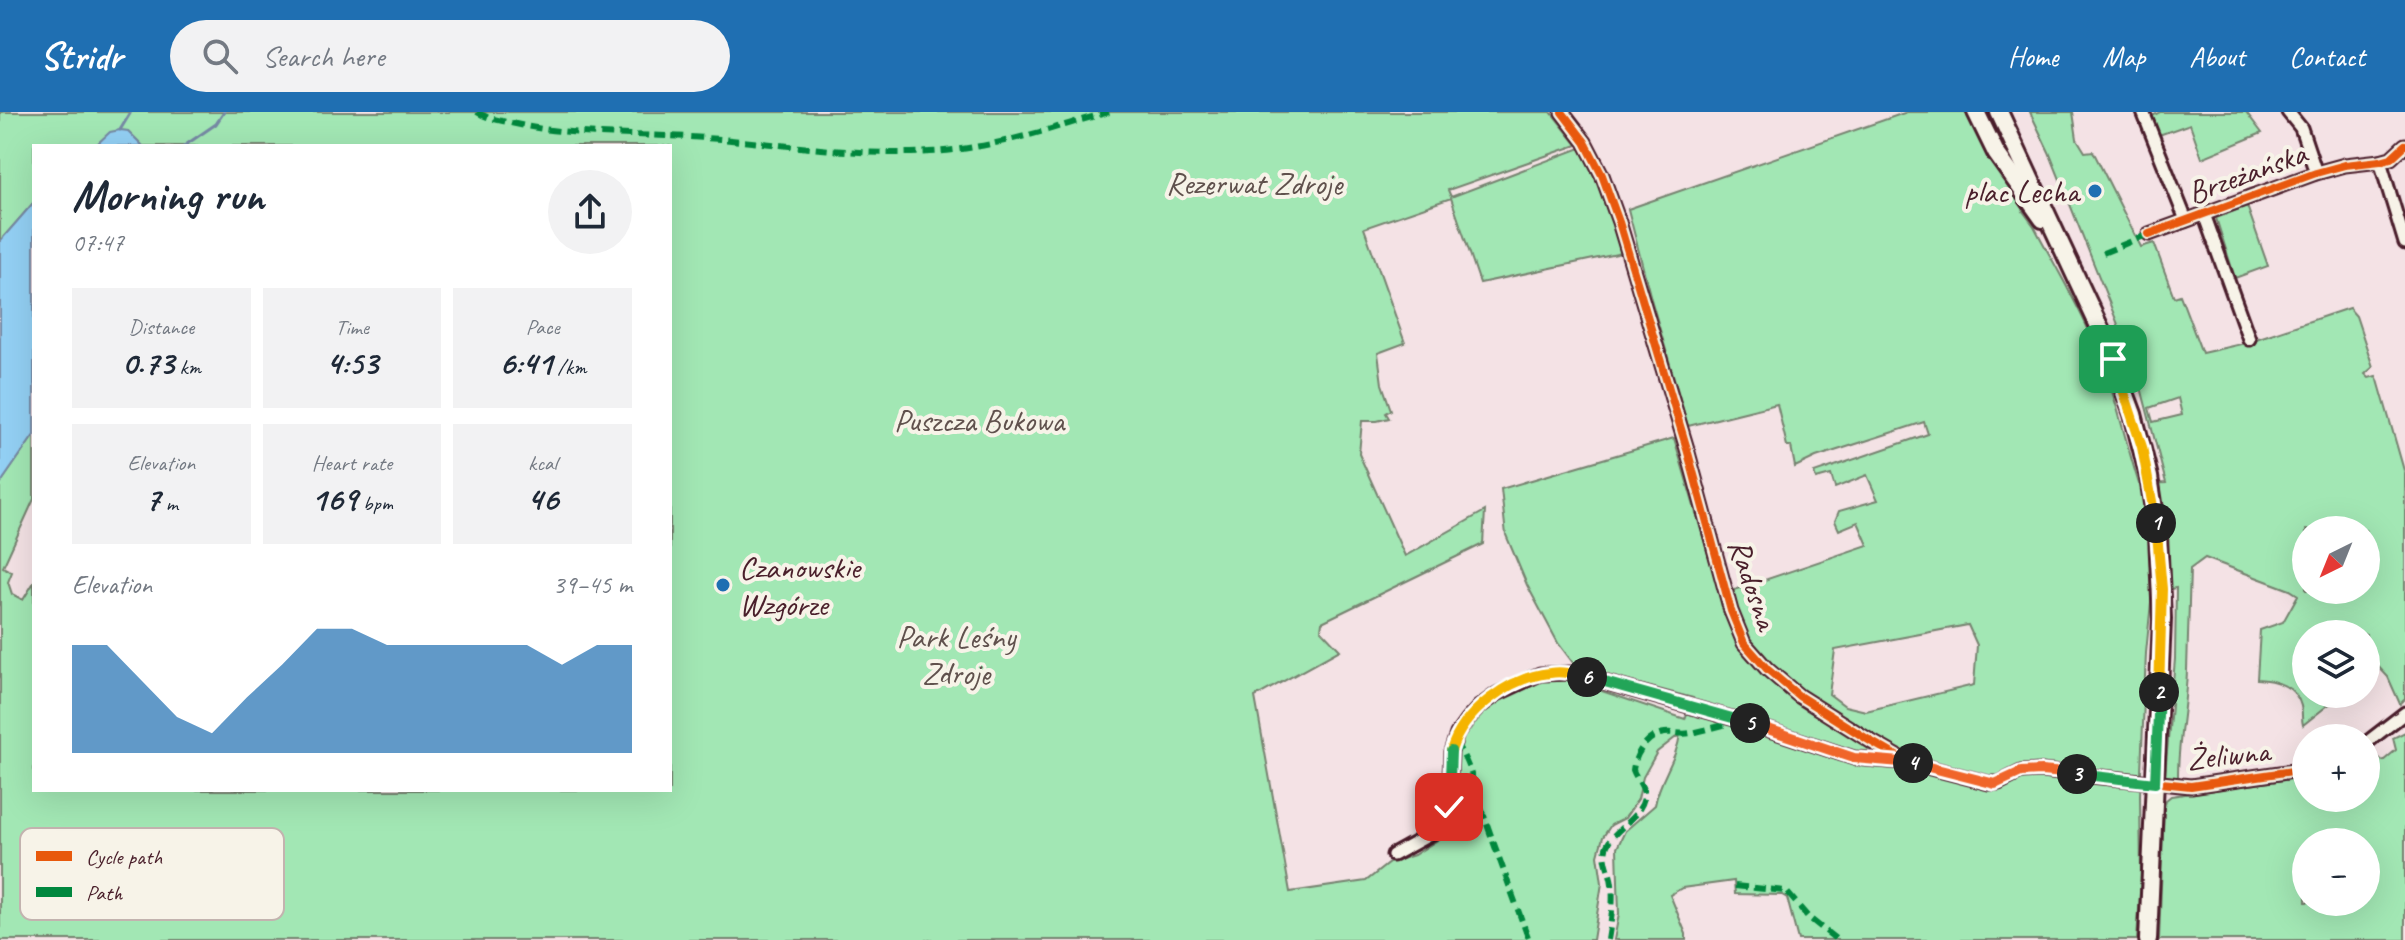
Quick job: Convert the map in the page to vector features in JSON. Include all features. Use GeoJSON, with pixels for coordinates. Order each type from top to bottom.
{"type":"FeatureCollection","features":[{"type":"Feature","properties":{"kind":"main road"},"geometry":{"type":"LineString","coordinates":[[1976,112],[1996,153],[2069,261]]}},
{"type":"Feature","properties":{"kind":"main road"},"geometry":{"type":"LineString","coordinates":[[1999,112],[2097,319],[2123,385],[2142,447],[2154,507],[2162,610],[2148,940]]}},
{"type":"Feature","properties":{"kind":"street","name":"Radosna"},"geometry":{"type":"LineString","coordinates":[[1562,112],[1585,142],[1602,175],[1619,222],[1687,449],[1736,628],[1754,655],[1799,696],[1907,762],[1995,784],[2021,772],[2041,771],[2155,783]]}},
{"type":"Feature","properties":{"kind":"street"},"geometry":{"type":"LineString","coordinates":[[2143,112],[2186,220]]}},
{"type":"Feature","properties":{"kind":"street"},"geometry":{"type":"LineString","coordinates":[[2288,112],[2301,128],[2316,173]]}},
{"type":"Feature","properties":{"kind":"street","name":"Brzeżańska"},"geometry":{"type":"LineString","coordinates":[[2149,234],[2316,173],[2391,158],[2405,145]]}},
{"type":"Feature","properties":{"kind":"street"},"geometry":{"type":"LineString","coordinates":[[2380,161],[2405,243]]}},
{"type":"Feature","properties":{"kind":"street"},"geometry":{"type":"LineString","coordinates":[[2204,214],[2249,339]]}},
{"type":"Feature","properties":{"kind":"street"},"geometry":{"type":"LineString","coordinates":[[1393,855],[1433,833],[1444,821],[1449,807],[1451,752],[1467,720],[1497,694],[1540,674],[1572,673],[1742,721],[1854,758],[1907,762]]}},
{"type":"Feature","properties":{"kind":"street"},"geometry":{"type":"LineString","coordinates":[[2380,732],[2405,713]]}},
{"type":"Feature","properties":{"kind":"street","name":"Żeliwna"},"geometry":{"type":"LineString","coordinates":[[2155,783],[2191,786],[2292,771]]}},
{"type":"Feature","properties":{"kind":"green space"},"geometry":{"type":"Polygon","coordinates":[[[0,112],[1551,112],[1577,145],[1448,190],[1451,197],[1583,147],[1606,198],[1622,253],[1480,283],[1451,198],[1364,228],[1405,343],[1378,353],[1382,384],[1391,410],[1386,413],[1389,418],[1362,421],[1359,454],[1405,556],[1485,511],[1483,544],[1322,622],[1321,630],[1340,650],[1255,697],[1290,892],[1366,881],[1389,863],[1414,855],[1439,839],[1460,801],[1456,758],[1463,737],[1500,698],[1525,687],[1547,679],[1572,681],[1685,719],[1693,698],[1577,668],[1558,643],[1527,585],[1506,535],[1501,489],[1674,438],[1720,595],[1868,545],[1858,522],[1839,530],[1835,521],[1839,511],[1878,500],[1867,475],[1835,488],[1831,475],[1816,479],[1814,473],[1928,434],[1924,422],[1816,457],[1795,467],[1777,404],[1688,426],[1628,209],[1907,112],[1967,112],[2026,208],[2023,211],[2087,327],[2107,377],[2139,484],[2166,483],[2137,372],[2030,112],[2073,112],[2077,139],[2085,152],[2093,151],[2141,247],[2154,243],[2174,297],[2180,295],[2202,353],[2241,344],[2349,308],[2356,316],[2373,367],[2365,374],[2369,378],[2376,376],[2378,380],[2405,474],[2405,699],[2400,704],[2388,677],[2380,668],[2380,620],[2292,620],[2292,691],[2278,683],[2257,679],[2260,630],[2283,622],[2293,604],[2380,604],[2380,516],[2292,516],[2292,591],[2205,558],[2190,569],[2186,683],[2178,763],[2178,776],[2181,778],[2168,778],[2165,775],[2175,659],[2176,588],[2152,592],[2146,653],[2137,940],[1798,940],[1787,898],[1782,895],[1735,894],[1734,881],[1682,888],[1670,895],[1686,940],[1614,940],[1619,914],[1617,848],[1625,831],[1655,805],[1680,734],[1657,752],[1643,777],[1638,799],[1625,818],[1611,825],[1603,837],[1598,855],[1602,883],[1593,940],[0,940],[0,484],[32,438],[32,503],[3,567],[12,572],[8,582],[12,594],[23,600],[32,585],[32,792],[672,792],[672,144],[141,144],[128,131],[118,131],[97,144],[32,144],[32,204],[0,241],[0,112]],[[2178,398],[2149,408],[2153,422],[2182,415],[2178,398]],[[1968,625],[1835,650],[1829,694],[1845,706],[1866,711],[1974,685],[1977,645],[1968,625]]]}},
{"type":"Feature","properties":{"kind":"green space"},"geometry":{"type":"Polygon","coordinates":[[[2160,112],[2246,112],[2262,133],[2202,158],[2190,124],[2159,135],[2152,116],[2160,112]]]}},
{"type":"Feature","properties":{"kind":"green space"},"geometry":{"type":"Polygon","coordinates":[[[2247,206],[2268,266],[2235,278],[2216,218],[2247,206]]]}},
{"type":"Feature","properties":{"kind":"green space"},"geometry":{"type":"Polygon","coordinates":[[[2301,708],[2324,708],[2304,724],[2301,708]]]}},
{"type":"Feature","properties":{"kind":"green space"},"geometry":{"type":"Polygon","coordinates":[[[2405,732],[2405,940],[2159,940],[2166,800],[2171,796],[2292,779],[2292,812],[2380,812],[2380,759],[2383,761],[2396,750],[2393,738],[2405,732]]]}},
{"type":"Feature","properties":{"kind":"water"},"geometry":{"type":"Polygon","coordinates":[[[128,131],[141,144],[97,144],[110,132],[128,131]]]}},
{"type":"Feature","properties":{"kind":"water"},"geometry":{"type":"Polygon","coordinates":[[[32,204],[32,438],[0,484],[0,241],[32,204]]]}},
{"type":"Feature","properties":{"kind":"waterway"},"geometry":{"type":"LineString","coordinates":[[120,130],[131,112]]}},
{"type":"Feature","properties":{"kind":"waterway"},"geometry":{"type":"LineString","coordinates":[[187,144],[216,124],[224,112]]}},
{"type":"Feature","properties":{"kind":"marked path"},"geometry":{"type":"LineString","coordinates":[[477,112],[498,120],[559,131],[902,153],[998,143],[1109,112]]}},
{"type":"Feature","properties":{"kind":"marked path"},"geometry":{"type":"LineString","coordinates":[[2103,253],[2149,234]]}},
{"type":"Feature","properties":{"kind":"marked path"},"geometry":{"type":"LineString","coordinates":[[1608,940],[1613,891],[1606,848],[1643,801],[1644,793],[1633,770],[1639,752],[1647,741],[1659,735],[1691,733],[1742,721]]}},
{"type":"Feature","properties":{"kind":"marked path"},"geometry":{"type":"LineString","coordinates":[[1454,741],[1469,768],[1529,940]]}},
{"type":"Feature","properties":{"kind":"marked path"},"geometry":{"type":"LineString","coordinates":[[1735,886],[1786,891],[1808,917],[1837,940]]}},
{"type":"Feature","properties":{"kind":"cycle path"},"geometry":{"type":"LineString","coordinates":[[1562,112],[1585,142],[1602,175],[1687,449],[1731,611],[1744,643],[1767,669],[1799,696],[1907,762],[1989,783],[1999,783],[2021,772],[2041,771],[2191,786],[2292,771]]}},
{"type":"Feature","properties":{"kind":"cycle path"},"geometry":{"type":"LineString","coordinates":[[2149,234],[2316,173],[2391,158],[2405,145]]}},
{"type":"Feature","properties":{"kind":"place","name":"plac Lecha"},"geometry":{"type":"Point","coordinates":[2095,191]}},
{"type":"Feature","properties":{"kind":"place","name":"Czanowskie Wzgórze"},"geometry":{"type":"Point","coordinates":[723,585]}},
{"type":"Feature","properties":{"kind":"route"},"geometry":{"type":"LineString","coordinates":[[1449,807],[1451,752],[1457,734],[1467,720],[1485,702],[1510,687],[1533,676],[1555,672],[1572,673],[1656,695],[1847,756],[1907,762],[1989,783],[1999,783],[2021,772],[2041,771],[2155,783],[2162,619],[2158,536],[2142,447],[2113,359]]}},
{"type":"Feature","properties":{"kind":"park label","name":"Rezerwat Zdroje"},"geometry":{"type":"Point","coordinates":[1254,183]}},
{"type":"Feature","properties":{"kind":"park label","name":"Puszcza Bukowa"},"geometry":{"type":"Point","coordinates":[979,420]}},
{"type":"Feature","properties":{"kind":"park label","name":"Park Leśny Zdroje"},"geometry":{"type":"Point","coordinates":[956,654]}}]}
